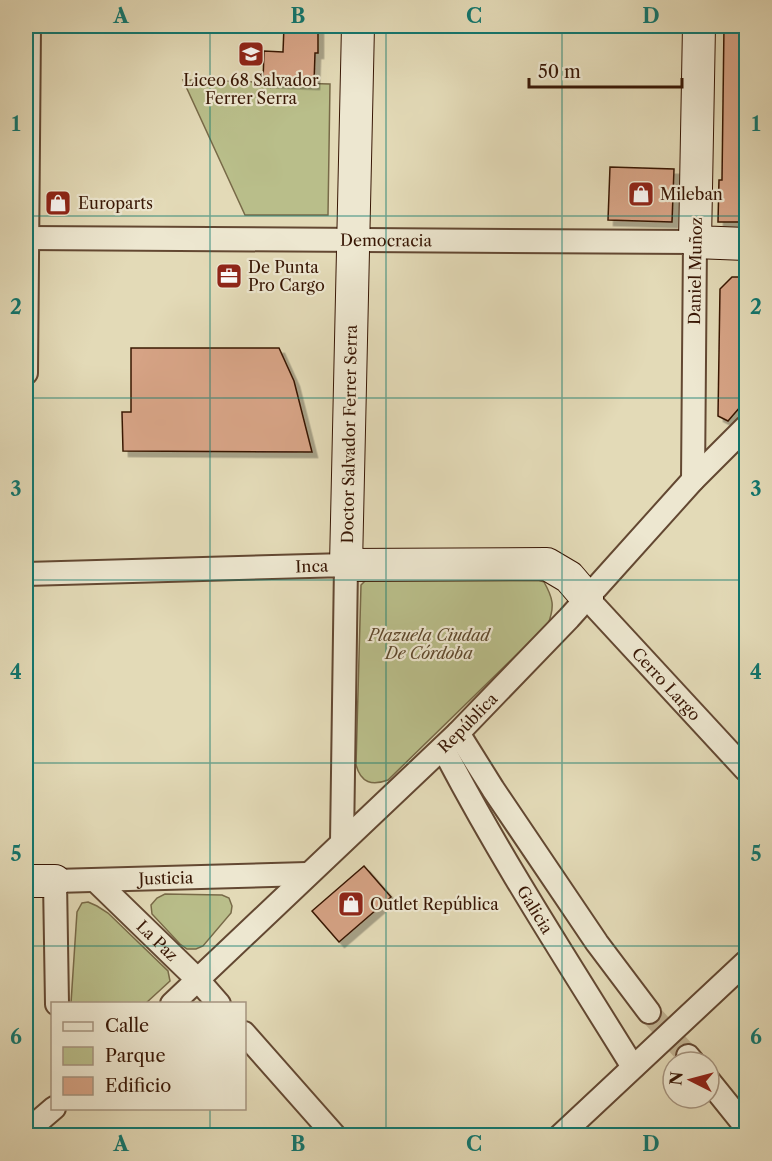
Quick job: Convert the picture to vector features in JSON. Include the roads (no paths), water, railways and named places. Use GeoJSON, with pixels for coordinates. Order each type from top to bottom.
{"type":"FeatureCollection","features":[{"type":"Feature","properties":{"kind":"street"},"geometry":{"type":"LineString","coordinates":[[26,373],[29,26]]}},
{"type":"Feature","properties":{"kind":"street","name":"Doctor Salvador Ferrer Serra"},"geometry":{"type":"LineString","coordinates":[[342,842],[358,26]]}},
{"type":"Feature","properties":{"kind":"street","name":"Daniel Muñoz"},"geometry":{"type":"LineString","coordinates":[[693,480],[694,242],[699,26]]}},
{"type":"Feature","properties":{"kind":"street","name":"Democracia"},"geometry":{"type":"LineString","coordinates":[[26,238],[747,244]]}},
{"type":"Feature","properties":{"kind":"street","name":"República"},"geometry":{"type":"LineString","coordinates":[[174,1002],[450,740],[587,598],[693,480],[747,427]]}},
{"type":"Feature","properties":{"kind":"street","name":"Inca"},"geometry":{"type":"LineString","coordinates":[[26,574],[346,565],[547,564],[569,577],[587,598]]}},
{"type":"Feature","properties":{"kind":"street","name":"Cerro Largo"},"geometry":{"type":"LineString","coordinates":[[587,598],[747,770]]}},
{"type":"Feature","properties":{"kind":"street","name":"Galicia"},"geometry":{"type":"LineString","coordinates":[[450,740],[493,789],[597,944],[650,1012]]}},
{"type":"Feature","properties":{"kind":"street","name":"Galicia"},"geometry":{"type":"LineString","coordinates":[[450,740],[473,806],[633,1067]]}},
{"type":"Feature","properties":{"kind":"street","name":"Justicia"},"geometry":{"type":"LineString","coordinates":[[40,881],[307,874]]}},
{"type":"Feature","properties":{"kind":"street","name":"La Paz"},"geometry":{"type":"LineString","coordinates":[[95,879],[198,980],[217,1002]]}},
{"type":"Feature","properties":{"kind":"street"},"geometry":{"type":"LineString","coordinates":[[40,881],[57,1002]]}},
{"type":"Feature","properties":{"kind":"street"},"geometry":{"type":"LineString","coordinates":[[560,1136],[747,962]]}},
{"type":"Feature","properties":{"kind":"street"},"geometry":{"type":"LineString","coordinates":[[246,1035],[335,1136]]}},
{"type":"Feature","properties":{"kind":"street"},"geometry":{"type":"LineString","coordinates":[[721,1096],[747,1127]]}},
{"type":"Feature","properties":{"kind":"street"},"geometry":{"type":"LineString","coordinates":[[26,1132],[52,1110]]}},
{"type":"Feature","properties":{"kind":"tunnel"},"geometry":{"type":"LineString","coordinates":[[649,1012],[683,1050]]}},
{"type":"Feature","properties":{"kind":"place","name":"Liceo 68 Salvador Ferrer Serra"},"geometry":{"type":"Point","coordinates":[251,54]}},
{"type":"Feature","properties":{"kind":"place","name":"Mileban"},"geometry":{"type":"Point","coordinates":[641,194]}},
{"type":"Feature","properties":{"kind":"place","name":"Europarts"},"geometry":{"type":"Point","coordinates":[58,203]}},
{"type":"Feature","properties":{"kind":"place","name":"De Punta Pro Cargo"},"geometry":{"type":"Point","coordinates":[229,276]}},
{"type":"Feature","properties":{"kind":"place","name":"Outlet República"},"geometry":{"type":"Point","coordinates":[351,904]}},
{"type":"Feature","properties":{"kind":"park label","name":"Plazuela Ciudad De Córdoba"},"geometry":{"type":"Point","coordinates":[429,644]}}]}
